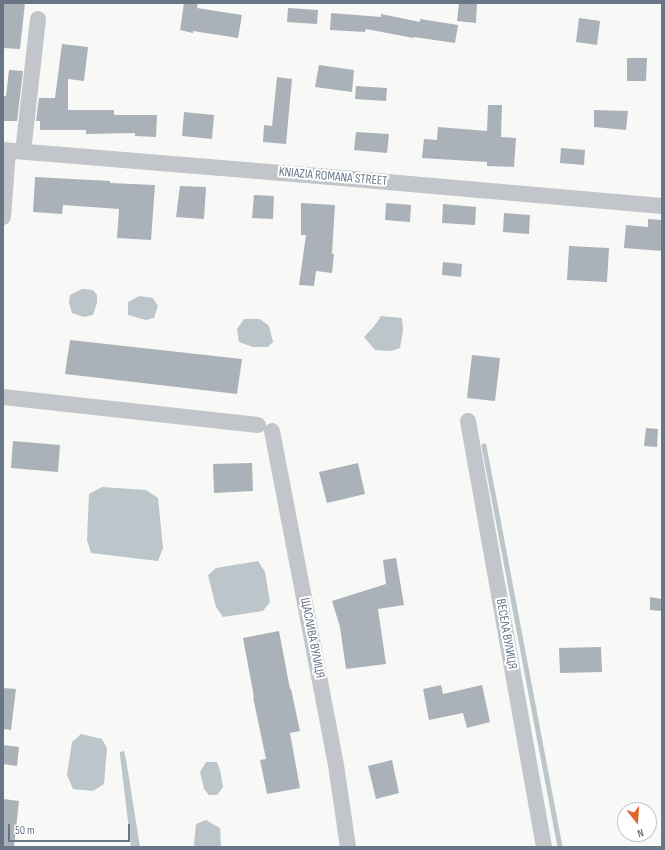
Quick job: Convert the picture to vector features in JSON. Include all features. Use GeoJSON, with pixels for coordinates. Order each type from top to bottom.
{"type":"FeatureCollection","features":[{"type":"Feature","properties":{"kind":"street"},"geometry":{"type":"LineString","coordinates":[[3,217],[12,151],[38,18]]}},
{"type":"Feature","properties":{"kind":"street","name":"KNIAZIA ROMANA STREET"},"geometry":{"type":"LineString","coordinates":[[12,151],[662,206]]}},
{"type":"Feature","properties":{"kind":"street","name":"ЩАСЛИВА ВУЛИЦЯ"},"geometry":{"type":"LineString","coordinates":[[3,397],[265,428],[336,765],[348,847]]}},
{"type":"Feature","properties":{"kind":"street","name":"ВЕСЕЛА ВУЛИЦЯ"},"geometry":{"type":"LineString","coordinates":[[468,421],[544,847]]}},
{"type":"Feature","properties":{"kind":"shaded area"},"geometry":{"type":"Polygon","coordinates":[[[82,289],[93,290],[97,295],[97,303],[93,315],[84,317],[72,313],[69,303],[70,295],[82,289]]]}},
{"type":"Feature","properties":{"kind":"shaded area"},"geometry":{"type":"Polygon","coordinates":[[[139,296],[153,298],[158,306],[154,318],[146,320],[128,315],[128,302],[139,296]]]}},
{"type":"Feature","properties":{"kind":"shaded area"},"geometry":{"type":"Polygon","coordinates":[[[381,316],[402,318],[403,330],[400,348],[391,351],[375,350],[364,337],[381,316]]]}},
{"type":"Feature","properties":{"kind":"shaded area"},"geometry":{"type":"Polygon","coordinates":[[[244,319],[260,319],[269,326],[273,342],[268,347],[253,347],[239,342],[237,329],[244,319]]]}},
{"type":"Feature","properties":{"kind":"shaded area"},"geometry":{"type":"Polygon","coordinates":[[[102,487],[146,490],[158,498],[163,548],[158,561],[91,553],[87,540],[89,494],[102,487]]]}},
{"type":"Feature","properties":{"kind":"shaded area"},"geometry":{"type":"Polygon","coordinates":[[[258,561],[265,572],[270,602],[263,611],[223,617],[216,607],[208,575],[216,568],[258,561]]]}},
{"type":"Feature","properties":{"kind":"shaded area"},"geometry":{"type":"Polygon","coordinates":[[[81,734],[102,739],[107,748],[104,784],[93,791],[73,789],[67,775],[72,742],[81,734]]]}},
{"type":"Feature","properties":{"kind":"shaded area"},"geometry":{"type":"Polygon","coordinates":[[[124,751],[140,847],[131,847],[120,755],[120,752],[124,751]]]}},
{"type":"Feature","properties":{"kind":"shaded area"},"geometry":{"type":"Polygon","coordinates":[[[206,762],[217,762],[220,770],[223,787],[217,795],[209,795],[204,789],[200,772],[206,762]]]}},
{"type":"Feature","properties":{"kind":"shaded area"},"geometry":{"type":"Polygon","coordinates":[[[206,820],[220,828],[221,847],[195,847],[196,824],[206,820]]]}},
{"type":"Feature","properties":{"kind":"building"},"geometry":{"type":"Polygon","coordinates":[[[3,3],[25,3],[20,49],[3,48],[3,3]]]}},
{"type":"Feature","properties":{"kind":"building"},"geometry":{"type":"Polygon","coordinates":[[[184,3],[198,3],[197,8],[242,15],[238,38],[180,30],[184,3]]]}},
{"type":"Feature","properties":{"kind":"building"},"geometry":{"type":"Polygon","coordinates":[[[459,3],[477,3],[476,23],[457,21],[459,3]]]}},
{"type":"Feature","properties":{"kind":"building"},"geometry":{"type":"Polygon","coordinates":[[[288,8],[318,10],[317,24],[287,22],[288,8]]]}},
{"type":"Feature","properties":{"kind":"building"},"geometry":{"type":"Polygon","coordinates":[[[331,13],[381,17],[381,14],[420,22],[420,19],[458,25],[455,43],[413,38],[366,29],[365,32],[330,30],[331,13]]]}},
{"type":"Feature","properties":{"kind":"building"},"geometry":{"type":"Polygon","coordinates":[[[579,18],[600,21],[597,45],[576,42],[579,18]]]}},
{"type":"Feature","properties":{"kind":"building"},"geometry":{"type":"Polygon","coordinates":[[[62,44],[88,47],[84,81],[68,79],[68,110],[114,110],[114,115],[157,115],[156,137],[135,136],[135,133],[86,134],[86,130],[40,130],[40,121],[36,121],[39,98],[55,98],[62,44]]]}},
{"type":"Feature","properties":{"kind":"building"},"geometry":{"type":"Polygon","coordinates":[[[627,58],[647,58],[646,81],[627,81],[627,58]]]}},
{"type":"Feature","properties":{"kind":"building"},"geometry":{"type":"Polygon","coordinates":[[[319,65],[354,70],[352,92],[315,87],[319,65]]]}},
{"type":"Feature","properties":{"kind":"building"},"geometry":{"type":"Polygon","coordinates":[[[9,70],[23,71],[17,121],[3,121],[3,96],[6,96],[9,70]]]}},
{"type":"Feature","properties":{"kind":"building"},"geometry":{"type":"Polygon","coordinates":[[[277,77],[292,79],[286,144],[263,142],[264,125],[272,126],[277,77]]]}},
{"type":"Feature","properties":{"kind":"building"},"geometry":{"type":"Polygon","coordinates":[[[356,86],[387,88],[386,101],[355,99],[356,86]]]}},
{"type":"Feature","properties":{"kind":"building"},"geometry":{"type":"Polygon","coordinates":[[[488,105],[502,105],[501,137],[516,138],[514,167],[487,166],[487,162],[422,158],[424,139],[437,140],[438,127],[487,131],[488,105]]]}},
{"type":"Feature","properties":{"kind":"building"},"geometry":{"type":"Polygon","coordinates":[[[594,110],[628,111],[626,130],[594,127],[594,110]]]}},
{"type":"Feature","properties":{"kind":"building"},"geometry":{"type":"Polygon","coordinates":[[[184,112],[214,115],[212,139],[182,136],[184,112]]]}},
{"type":"Feature","properties":{"kind":"building"},"geometry":{"type":"Polygon","coordinates":[[[356,132],[389,134],[387,153],[354,150],[356,132]]]}},
{"type":"Feature","properties":{"kind":"building"},"geometry":{"type":"Polygon","coordinates":[[[561,148],[585,150],[584,165],[560,163],[561,148]]]}},
{"type":"Feature","properties":{"kind":"building"},"geometry":{"type":"Polygon","coordinates":[[[35,177],[155,185],[151,240],[117,238],[119,209],[63,205],[62,214],[33,212],[35,177]]]}},
{"type":"Feature","properties":{"kind":"building"},"geometry":{"type":"Polygon","coordinates":[[[180,186],[206,187],[204,219],[176,217],[180,186]]]}},
{"type":"Feature","properties":{"kind":"building"},"geometry":{"type":"Polygon","coordinates":[[[254,195],[274,196],[273,219],[252,218],[254,195]]]}},
{"type":"Feature","properties":{"kind":"building"},"geometry":{"type":"Polygon","coordinates":[[[301,203],[335,205],[332,273],[316,271],[314,286],[299,285],[306,235],[301,235],[301,203]]]}},
{"type":"Feature","properties":{"kind":"building"},"geometry":{"type":"Polygon","coordinates":[[[386,203],[411,205],[410,222],[385,220],[386,203]]]}},
{"type":"Feature","properties":{"kind":"building"},"geometry":{"type":"Polygon","coordinates":[[[443,204],[476,207],[475,225],[442,223],[443,204]]]}},
{"type":"Feature","properties":{"kind":"building"},"geometry":{"type":"Polygon","coordinates":[[[504,213],[530,215],[529,234],[503,232],[504,213]]]}},
{"type":"Feature","properties":{"kind":"building"},"geometry":{"type":"Polygon","coordinates":[[[648,219],[662,220],[662,251],[624,248],[626,225],[648,227],[648,219]]]}},
{"type":"Feature","properties":{"kind":"building"},"geometry":{"type":"Polygon","coordinates":[[[569,246],[609,248],[607,282],[567,280],[569,246]]]}},
{"type":"Feature","properties":{"kind":"building"},"geometry":{"type":"Polygon","coordinates":[[[443,262],[462,264],[461,277],[442,275],[443,262]]]}},
{"type":"Feature","properties":{"kind":"building"},"geometry":{"type":"Polygon","coordinates":[[[70,340],[242,359],[237,394],[65,374],[70,340]]]}},
{"type":"Feature","properties":{"kind":"building"},"geometry":{"type":"Polygon","coordinates":[[[472,355],[500,358],[495,401],[467,398],[472,355]]]}},
{"type":"Feature","properties":{"kind":"building"},"geometry":{"type":"Polygon","coordinates":[[[646,428],[658,429],[657,447],[644,446],[646,428]]]}},
{"type":"Feature","properties":{"kind":"building"},"geometry":{"type":"Polygon","coordinates":[[[13,441],[60,445],[58,472],[11,468],[13,441]]]}},
{"type":"Feature","properties":{"kind":"building"},"geometry":{"type":"Polygon","coordinates":[[[252,463],[253,491],[214,493],[213,464],[252,463]]]}},
{"type":"Feature","properties":{"kind":"building"},"geometry":{"type":"Polygon","coordinates":[[[358,463],[365,494],[327,503],[319,472],[358,463]]]}},
{"type":"Feature","properties":{"kind":"building"},"geometry":{"type":"Polygon","coordinates":[[[396,558],[404,605],[378,609],[386,664],[346,669],[340,627],[332,601],[386,584],[383,560],[396,558]]]}},
{"type":"Feature","properties":{"kind":"building"},"geometry":{"type":"Polygon","coordinates":[[[650,597],[662,599],[661,611],[650,610],[650,597]]]}},
{"type":"Feature","properties":{"kind":"building"},"geometry":{"type":"Polygon","coordinates":[[[279,631],[300,731],[290,733],[300,788],[267,794],[260,760],[266,759],[243,638],[279,631]]]}},
{"type":"Feature","properties":{"kind":"building"},"geometry":{"type":"Polygon","coordinates":[[[601,647],[602,672],[560,673],[559,648],[601,647]]]}},
{"type":"Feature","properties":{"kind":"building"},"geometry":{"type":"Polygon","coordinates":[[[441,685],[443,694],[482,685],[490,722],[467,728],[463,713],[429,720],[423,689],[441,685]]]}},
{"type":"Feature","properties":{"kind":"building"},"geometry":{"type":"Polygon","coordinates":[[[3,688],[16,689],[11,730],[3,729],[3,688]]]}},
{"type":"Feature","properties":{"kind":"building"},"geometry":{"type":"Polygon","coordinates":[[[3,745],[19,747],[17,766],[3,764],[3,745]]]}},
{"type":"Feature","properties":{"kind":"building"},"geometry":{"type":"Polygon","coordinates":[[[392,760],[399,793],[376,799],[368,766],[392,760]]]}},
{"type":"Feature","properties":{"kind":"building"},"geometry":{"type":"Polygon","coordinates":[[[3,799],[19,801],[14,847],[3,847],[3,799]]]}},
{"type":"Feature","properties":{"kind":"waterway"},"geometry":{"type":"LineString","coordinates":[[484,446],[560,847]]}}]}
